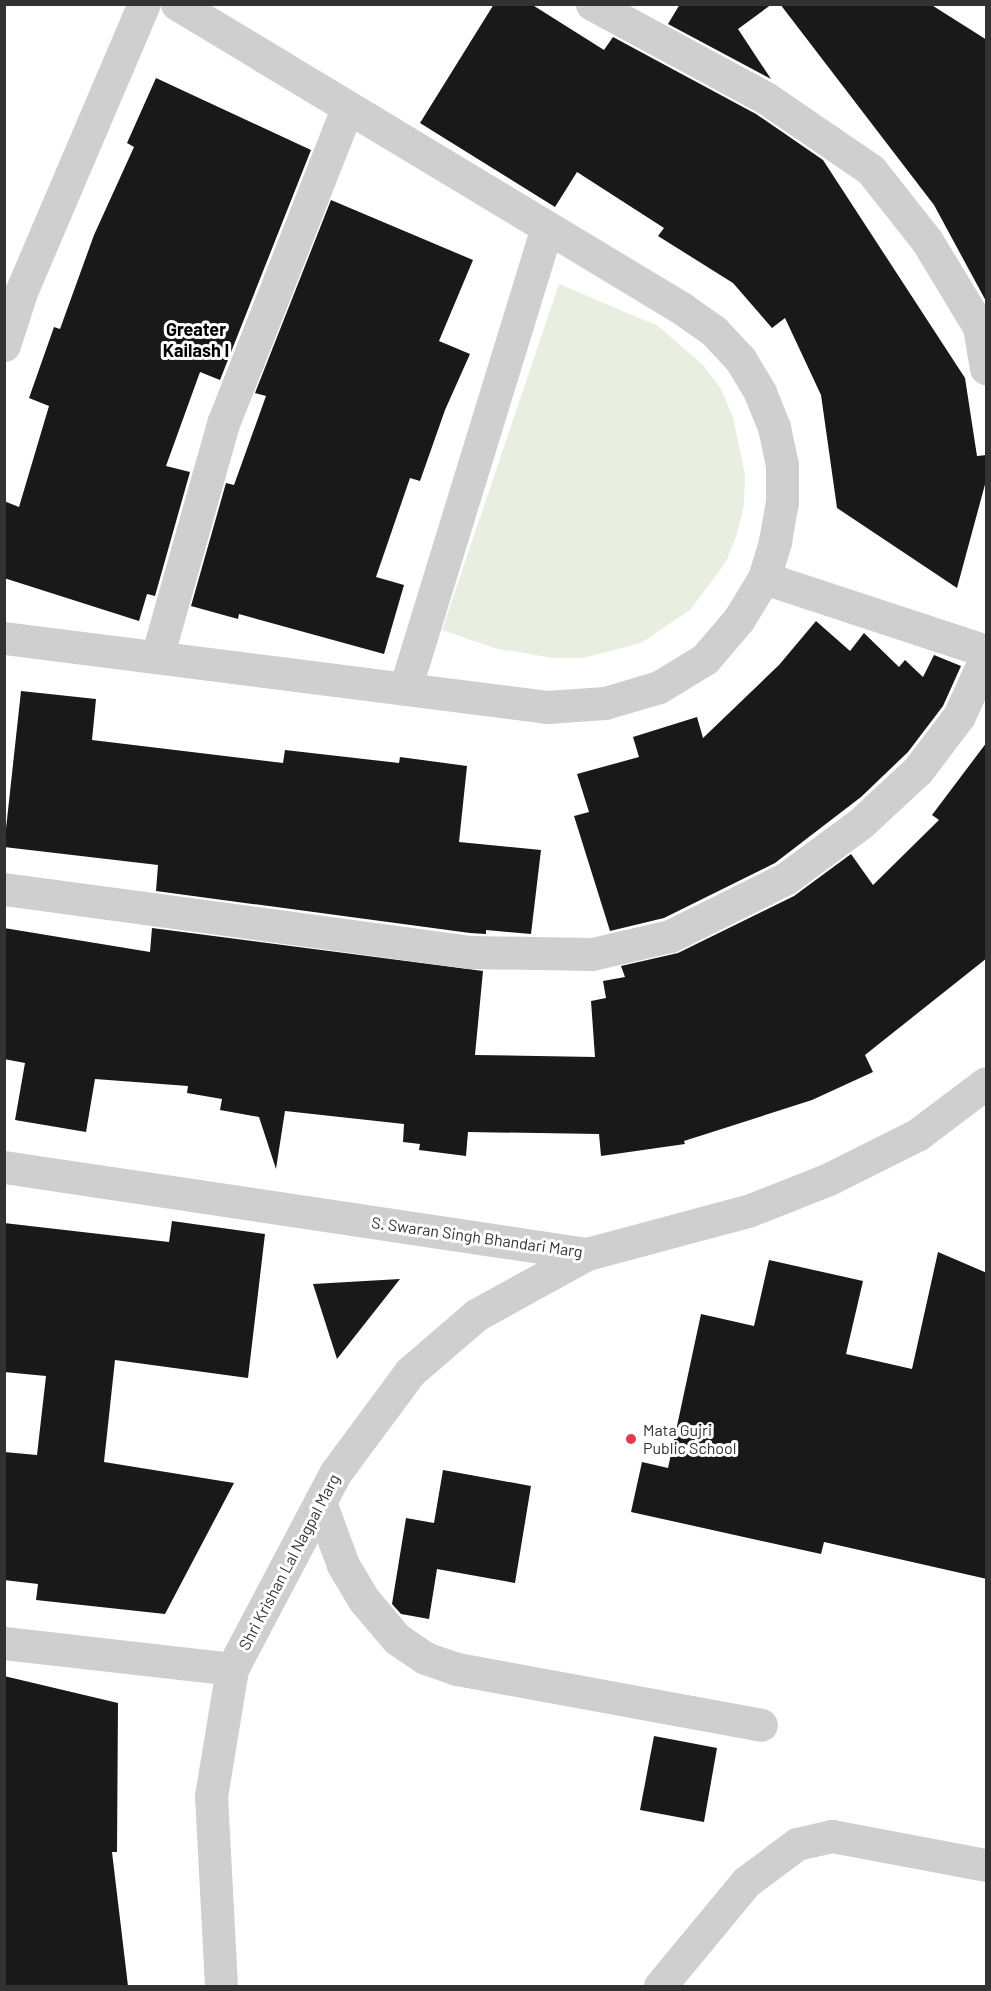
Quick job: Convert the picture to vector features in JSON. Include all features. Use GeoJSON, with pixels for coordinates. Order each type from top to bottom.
{"type":"FeatureCollection","features":[{"type":"Feature","properties":{"kind":"street"},"geometry":{"type":"LineString","coordinates":[[4,345],[21,292],[144,4]]}},
{"type":"Feature","properties":{"kind":"street"},"geometry":{"type":"LineString","coordinates":[[4,638],[547,707],[604,703],[659,687],[705,659],[739,619],[764,578],[782,503],[782,465],[771,418],[740,359],[714,332],[683,309],[546,230],[177,4]]}},
{"type":"Feature","properties":{"kind":"street"},"geometry":{"type":"LineString","coordinates":[[592,4],[766,98],[871,170],[927,241],[979,327],[987,368]]}},
{"type":"Feature","properties":{"kind":"street"},"geometry":{"type":"LineString","coordinates":[[156,657],[224,421],[347,108]]}},
{"type":"Feature","properties":{"kind":"street"},"geometry":{"type":"LineString","coordinates":[[405,689],[546,230]]}},
{"type":"Feature","properties":{"kind":"street"},"geometry":{"type":"LineString","coordinates":[[764,578],[987,651]]}},
{"type":"Feature","properties":{"kind":"street"},"geometry":{"type":"LineString","coordinates":[[4,889],[469,952],[592,954],[670,936],[785,879],[861,823],[918,770],[959,716],[987,657]]}},
{"type":"Feature","properties":{"kind":"street","name":"S. Swaran Singh Bhandari Marg"},"geometry":{"type":"LineString","coordinates":[[4,1167],[587,1254],[748,1211],[829,1179],[917,1135],[987,1083]]}},
{"type":"Feature","properties":{"kind":"street","name":"Shri Krishan Lal Nagpal Marg"},"geometry":{"type":"LineString","coordinates":[[221,1986],[211,1796],[232,1669],[336,1472],[410,1372],[476,1315],[587,1254]]}},
{"type":"Feature","properties":{"kind":"street"},"geometry":{"type":"LineString","coordinates":[[320,1502],[344,1564],[364,1600],[397,1639],[425,1658],[457,1669],[761,1725]]}},
{"type":"Feature","properties":{"kind":"street"},"geometry":{"type":"LineString","coordinates":[[4,1643],[232,1669]]}},
{"type":"Feature","properties":{"kind":"street"},"geometry":{"type":"LineString","coordinates":[[660,1986],[746,1882],[796,1844],[832,1836],[987,1865]]}},
{"type":"Feature","properties":{"kind":"shaded area"},"geometry":{"type":"Polygon","coordinates":[[[559,284],[658,326],[703,365],[721,389],[733,417],[745,475],[744,505],[737,534],[726,562],[690,610],[641,643],[583,658],[553,658],[494,648],[442,630],[559,284]]]}},
{"type":"Feature","properties":{"kind":"building"},"geometry":{"type":"Polygon","coordinates":[[[494,4],[531,4],[604,50],[613,37],[756,114],[823,160],[965,378],[977,456],[987,455],[987,477],[957,588],[837,508],[821,395],[785,318],[772,328],[733,283],[658,236],[664,228],[577,172],[555,207],[420,123],[494,4]]]}},
{"type":"Feature","properties":{"kind":"building"},"geometry":{"type":"Polygon","coordinates":[[[680,4],[772,4],[738,29],[771,79],[668,24],[680,4]]]}},
{"type":"Feature","properties":{"kind":"building"},"geometry":{"type":"Polygon","coordinates":[[[780,4],[930,4],[987,40],[987,303],[934,205],[780,4]]]}},
{"type":"Feature","properties":{"kind":"building"},"geometry":{"type":"Polygon","coordinates":[[[156,78],[311,150],[220,380],[200,372],[166,466],[190,472],[155,596],[147,594],[139,621],[4,578],[4,501],[19,507],[49,406],[29,398],[54,327],[60,329],[94,235],[134,147],[127,143],[156,78]]]}},
{"type":"Feature","properties":{"kind":"building"},"geometry":{"type":"Polygon","coordinates":[[[331,200],[473,260],[439,341],[470,354],[445,410],[420,481],[410,478],[376,577],[404,585],[384,654],[239,614],[238,619],[191,606],[226,483],[234,485],[266,396],[255,393],[331,200]]]}},
{"type":"Feature","properties":{"kind":"building"},"geometry":{"type":"Polygon","coordinates":[[[816,621],[850,651],[864,633],[899,667],[905,660],[923,677],[934,655],[961,666],[943,706],[908,752],[861,797],[775,863],[664,918],[610,931],[574,816],[589,812],[577,774],[639,757],[633,737],[697,717],[703,738],[779,665],[816,621]]]}},
{"type":"Feature","properties":{"kind":"building"},"geometry":{"type":"Polygon","coordinates":[[[21,691],[96,699],[92,740],[283,763],[285,750],[399,763],[400,757],[467,766],[459,842],[541,850],[531,934],[486,930],[486,934],[470,933],[156,891],[158,865],[4,847],[21,691]]]}},
{"type":"Feature","properties":{"kind":"building"},"geometry":{"type":"Polygon","coordinates":[[[987,742],[987,958],[865,1055],[873,1072],[812,1100],[684,1141],[685,1144],[601,1156],[599,1134],[468,1132],[466,1156],[419,1150],[420,1144],[403,1142],[404,1124],[285,1111],[276,1169],[259,1117],[220,1110],[222,1099],[187,1093],[188,1086],[95,1079],[86,1132],[15,1120],[25,1063],[4,1059],[4,928],[150,952],[152,928],[483,971],[475,1055],[595,1057],[591,1001],[606,998],[603,981],[625,977],[621,966],[678,953],[794,896],[851,854],[873,885],[939,820],[932,815],[987,742]]]}},
{"type":"Feature","properties":{"kind":"building"},"geometry":{"type":"Polygon","coordinates":[[[172,1221],[265,1234],[248,1378],[115,1360],[104,1462],[234,1483],[165,1614],[36,1600],[38,1584],[4,1580],[4,1452],[37,1455],[46,1376],[4,1372],[4,1223],[169,1242],[172,1221]]]}},
{"type":"Feature","properties":{"kind":"building"},"geometry":{"type":"Polygon","coordinates":[[[938,1252],[987,1273],[987,1579],[824,1542],[821,1554],[631,1512],[642,1462],[668,1468],[701,1314],[754,1326],[769,1260],[863,1281],[846,1354],[912,1369],[938,1252]]]}},
{"type":"Feature","properties":{"kind":"building"},"geometry":{"type":"Polygon","coordinates":[[[400,1279],[337,1359],[313,1284],[400,1279]]]}},
{"type":"Feature","properties":{"kind":"building"},"geometry":{"type":"Polygon","coordinates":[[[443,1470],[531,1486],[515,1583],[437,1569],[429,1619],[401,1614],[392,1604],[406,1518],[434,1523],[443,1470]]]}},
{"type":"Feature","properties":{"kind":"building"},"geometry":{"type":"Polygon","coordinates":[[[4,1676],[118,1703],[117,1852],[112,1852],[128,1986],[4,1986],[4,1676]]]}},
{"type":"Feature","properties":{"kind":"building"},"geometry":{"type":"Polygon","coordinates":[[[654,1736],[717,1748],[704,1822],[640,1810],[654,1736]]]}},
{"type":"Feature","properties":{"kind":"place","name":"Mata Gujri Public School"},"geometry":{"type":"Point","coordinates":[631,1439]}},
{"type":"Feature","properties":{"kind":"district","name":"Greater Kailash I"},"geometry":{"type":"Point","coordinates":[196,340]}}]}
